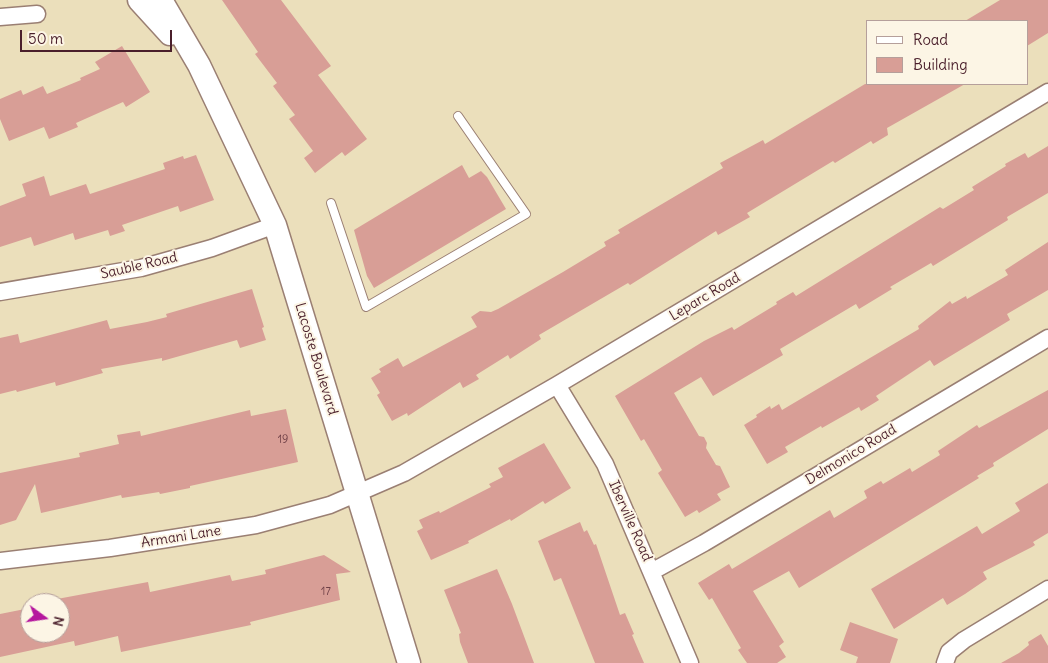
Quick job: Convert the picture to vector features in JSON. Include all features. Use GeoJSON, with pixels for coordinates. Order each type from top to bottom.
{"type":"FeatureCollection","features":[{"type":"Feature","properties":{"kind":"street","name":"Lacoste Boulevard"},"geometry":{"type":"LineString","coordinates":[[139,0],[199,65]]}},
{"type":"Feature","properties":{"kind":"street","name":"Lacoste Boulevard"},"geometry":{"type":"LineString","coordinates":[[161,0],[199,65],[275,225],[409,663]]}},
{"type":"Feature","properties":{"kind":"street"},"geometry":{"type":"LineString","coordinates":[[0,17],[37,14]]}},
{"type":"Feature","properties":{"kind":"street","name":"Leparc Road"},"geometry":{"type":"LineString","coordinates":[[357,493],[417,467],[1048,92]]}},
{"type":"Feature","properties":{"kind":"street","name":"Sauble Road"},"geometry":{"type":"LineString","coordinates":[[0,292],[141,268],[212,248],[275,225]]}},
{"type":"Feature","properties":{"kind":"street","name":"Delmonico Road"},"geometry":{"type":"LineString","coordinates":[[652,571],[704,543],[1048,338]]}},
{"type":"Feature","properties":{"kind":"street","name":"Iberville Road"},"geometry":{"type":"LineString","coordinates":[[557,385],[605,464],[690,663]]}},
{"type":"Feature","properties":{"kind":"street","name":"Armani Lane"},"geometry":{"type":"LineString","coordinates":[[0,561],[110,548],[256,525],[330,504],[357,493]]}},
{"type":"Feature","properties":{"kind":"street"},"geometry":{"type":"LineString","coordinates":[[945,663],[949,652],[964,640],[1048,590]]}},
{"type":"Feature","properties":{"kind":"lane"},"geometry":{"type":"LineString","coordinates":[[331,203],[366,307],[526,214],[458,116]]}},
{"type":"Feature","properties":{"kind":"building"},"geometry":{"type":"Polygon","coordinates":[[[222,0],[281,0],[331,66],[318,75],[367,139],[345,156],[342,152],[315,173],[304,158],[313,151],[289,119],[295,115],[273,86],[277,83],[255,54],[258,52],[222,0]]]}},
{"type":"Feature","properties":{"kind":"building"},"geometry":{"type":"Polygon","coordinates":[[[1000,0],[1048,0],[1048,33],[1028,45],[1028,20],[967,20],[1000,0]]]}},
{"type":"Feature","properties":{"kind":"building"},"geometry":{"type":"Polygon","coordinates":[[[122,46],[150,92],[126,107],[123,102],[76,123],[78,127],[49,139],[44,127],[9,141],[0,119],[0,99],[21,90],[23,95],[43,86],[47,94],[81,80],[80,78],[100,69],[95,62],[122,46]]]}},
{"type":"Feature","properties":{"kind":"building"},"geometry":{"type":"Polygon","coordinates":[[[865,84],[963,85],[887,128],[888,135],[873,144],[871,141],[835,163],[833,161],[747,213],[750,217],[718,235],[716,231],[630,285],[628,283],[539,335],[541,339],[510,359],[508,355],[476,375],[479,379],[463,388],[460,382],[408,416],[407,413],[392,421],[377,395],[380,393],[371,378],[381,372],[379,369],[398,358],[403,367],[477,327],[471,317],[480,311],[491,312],[498,309],[563,272],[606,246],[604,242],[620,233],[618,230],[723,168],[720,163],[763,140],[765,144],[865,84]]]}},
{"type":"Feature","properties":{"kind":"building"},"geometry":{"type":"Polygon","coordinates":[[[1048,146],[1048,193],[1007,217],[1008,220],[933,266],[931,263],[890,287],[892,289],[859,309],[856,304],[780,349],[783,355],[713,396],[701,377],[674,393],[699,436],[704,437],[707,443],[706,448],[716,465],[720,466],[730,487],[717,494],[721,500],[699,513],[697,510],[685,517],[658,473],[662,470],[644,439],[641,441],[615,396],[704,341],[732,327],[734,330],[793,292],[796,296],[940,207],[943,209],[974,190],[972,187],[1006,166],[1005,164],[1025,153],[1028,158],[1048,146]]]}},
{"type":"Feature","properties":{"kind":"building"},"geometry":{"type":"Polygon","coordinates":[[[196,155],[214,200],[180,212],[178,206],[122,225],[125,231],[110,236],[108,230],[75,240],[73,233],[34,246],[31,237],[0,247],[0,206],[26,196],[22,184],[44,176],[50,196],[86,184],[90,194],[165,169],[163,163],[183,156],[184,159],[196,155]]]}},
{"type":"Feature","properties":{"kind":"building"},"geometry":{"type":"Polygon","coordinates":[[[462,165],[469,178],[481,171],[487,177],[506,209],[374,288],[367,276],[354,230],[462,165]]]}},
{"type":"Feature","properties":{"kind":"building"},"geometry":{"type":"Polygon","coordinates":[[[1048,242],[1048,290],[1007,314],[1010,320],[934,366],[930,360],[876,396],[879,400],[861,411],[859,407],[822,428],[821,426],[785,447],[788,452],[767,464],[744,425],[757,417],[756,415],[770,406],[771,409],[779,404],[782,410],[919,329],[918,326],[950,301],[952,304],[966,296],[967,299],[1008,275],[1005,270],[1048,242]]]}},
{"type":"Feature","properties":{"kind":"building"},"geometry":{"type":"Polygon","coordinates":[[[252,289],[264,327],[262,328],[266,340],[240,348],[237,340],[162,361],[162,358],[101,369],[103,373],[56,386],[55,382],[17,392],[16,390],[0,394],[0,338],[18,334],[20,343],[107,320],[110,329],[147,322],[167,317],[166,314],[252,289]]]}},
{"type":"Feature","properties":{"kind":"building"},"geometry":{"type":"Polygon","coordinates":[[[1048,390],[1048,429],[993,463],[994,466],[977,476],[979,478],[799,588],[789,571],[753,591],[784,642],[779,646],[786,657],[777,663],[747,663],[738,650],[741,648],[712,598],[709,600],[698,583],[729,564],[732,569],[830,510],[834,518],[867,498],[864,491],[881,481],[883,484],[910,468],[912,472],[940,455],[938,451],[977,425],[979,428],[1048,390]]]}},
{"type":"Feature","properties":{"kind":"building"},"geometry":{"type":"Polygon","coordinates":[[[286,409],[298,462],[160,494],[159,492],[122,498],[121,495],[41,513],[35,484],[16,520],[0,525],[0,473],[80,457],[79,453],[119,444],[117,435],[140,431],[141,436],[250,410],[251,416],[286,409]]]}},
{"type":"Feature","properties":{"kind":"building"},"geometry":{"type":"Polygon","coordinates":[[[544,443],[571,488],[545,504],[543,501],[511,521],[510,519],[468,541],[469,543],[431,560],[417,531],[423,528],[419,520],[439,511],[440,513],[491,487],[489,484],[503,477],[498,468],[544,443]]]}},
{"type":"Feature","properties":{"kind":"building"},"geometry":{"type":"Polygon","coordinates":[[[1048,483],[1048,533],[1033,542],[1035,545],[1032,547],[983,572],[987,579],[965,594],[947,605],[943,598],[894,629],[871,589],[977,526],[982,534],[1020,511],[1015,503],[1048,483]]]}},
{"type":"Feature","properties":{"kind":"building"},"geometry":{"type":"Polygon","coordinates":[[[580,522],[584,532],[587,530],[594,545],[596,544],[620,615],[625,613],[644,663],[595,663],[561,578],[554,581],[538,541],[580,522]]]}},
{"type":"Feature","properties":{"kind":"building"},"geometry":{"type":"Polygon","coordinates":[[[324,555],[351,572],[336,574],[340,600],[250,622],[251,625],[121,652],[118,636],[75,646],[74,641],[70,642],[70,597],[148,582],[150,592],[230,575],[232,581],[266,574],[265,570],[324,555]]]}},
{"type":"Feature","properties":{"kind":"building"},"geometry":{"type":"Polygon","coordinates":[[[497,569],[534,663],[468,663],[460,642],[459,634],[461,633],[444,590],[497,569]]]}},
{"type":"Feature","properties":{"kind":"building"},"geometry":{"type":"Polygon","coordinates":[[[20,610],[20,643],[65,643],[0,657],[0,614],[20,610]]]}},
{"type":"Feature","properties":{"kind":"building"},"geometry":{"type":"Polygon","coordinates":[[[850,622],[898,639],[890,663],[856,663],[858,657],[840,650],[850,622]]]}},
{"type":"Feature","properties":{"kind":"building"},"geometry":{"type":"Polygon","coordinates":[[[1041,634],[1048,646],[1048,663],[1001,663],[1019,653],[1029,645],[1028,642],[1041,634]]]}}]}
